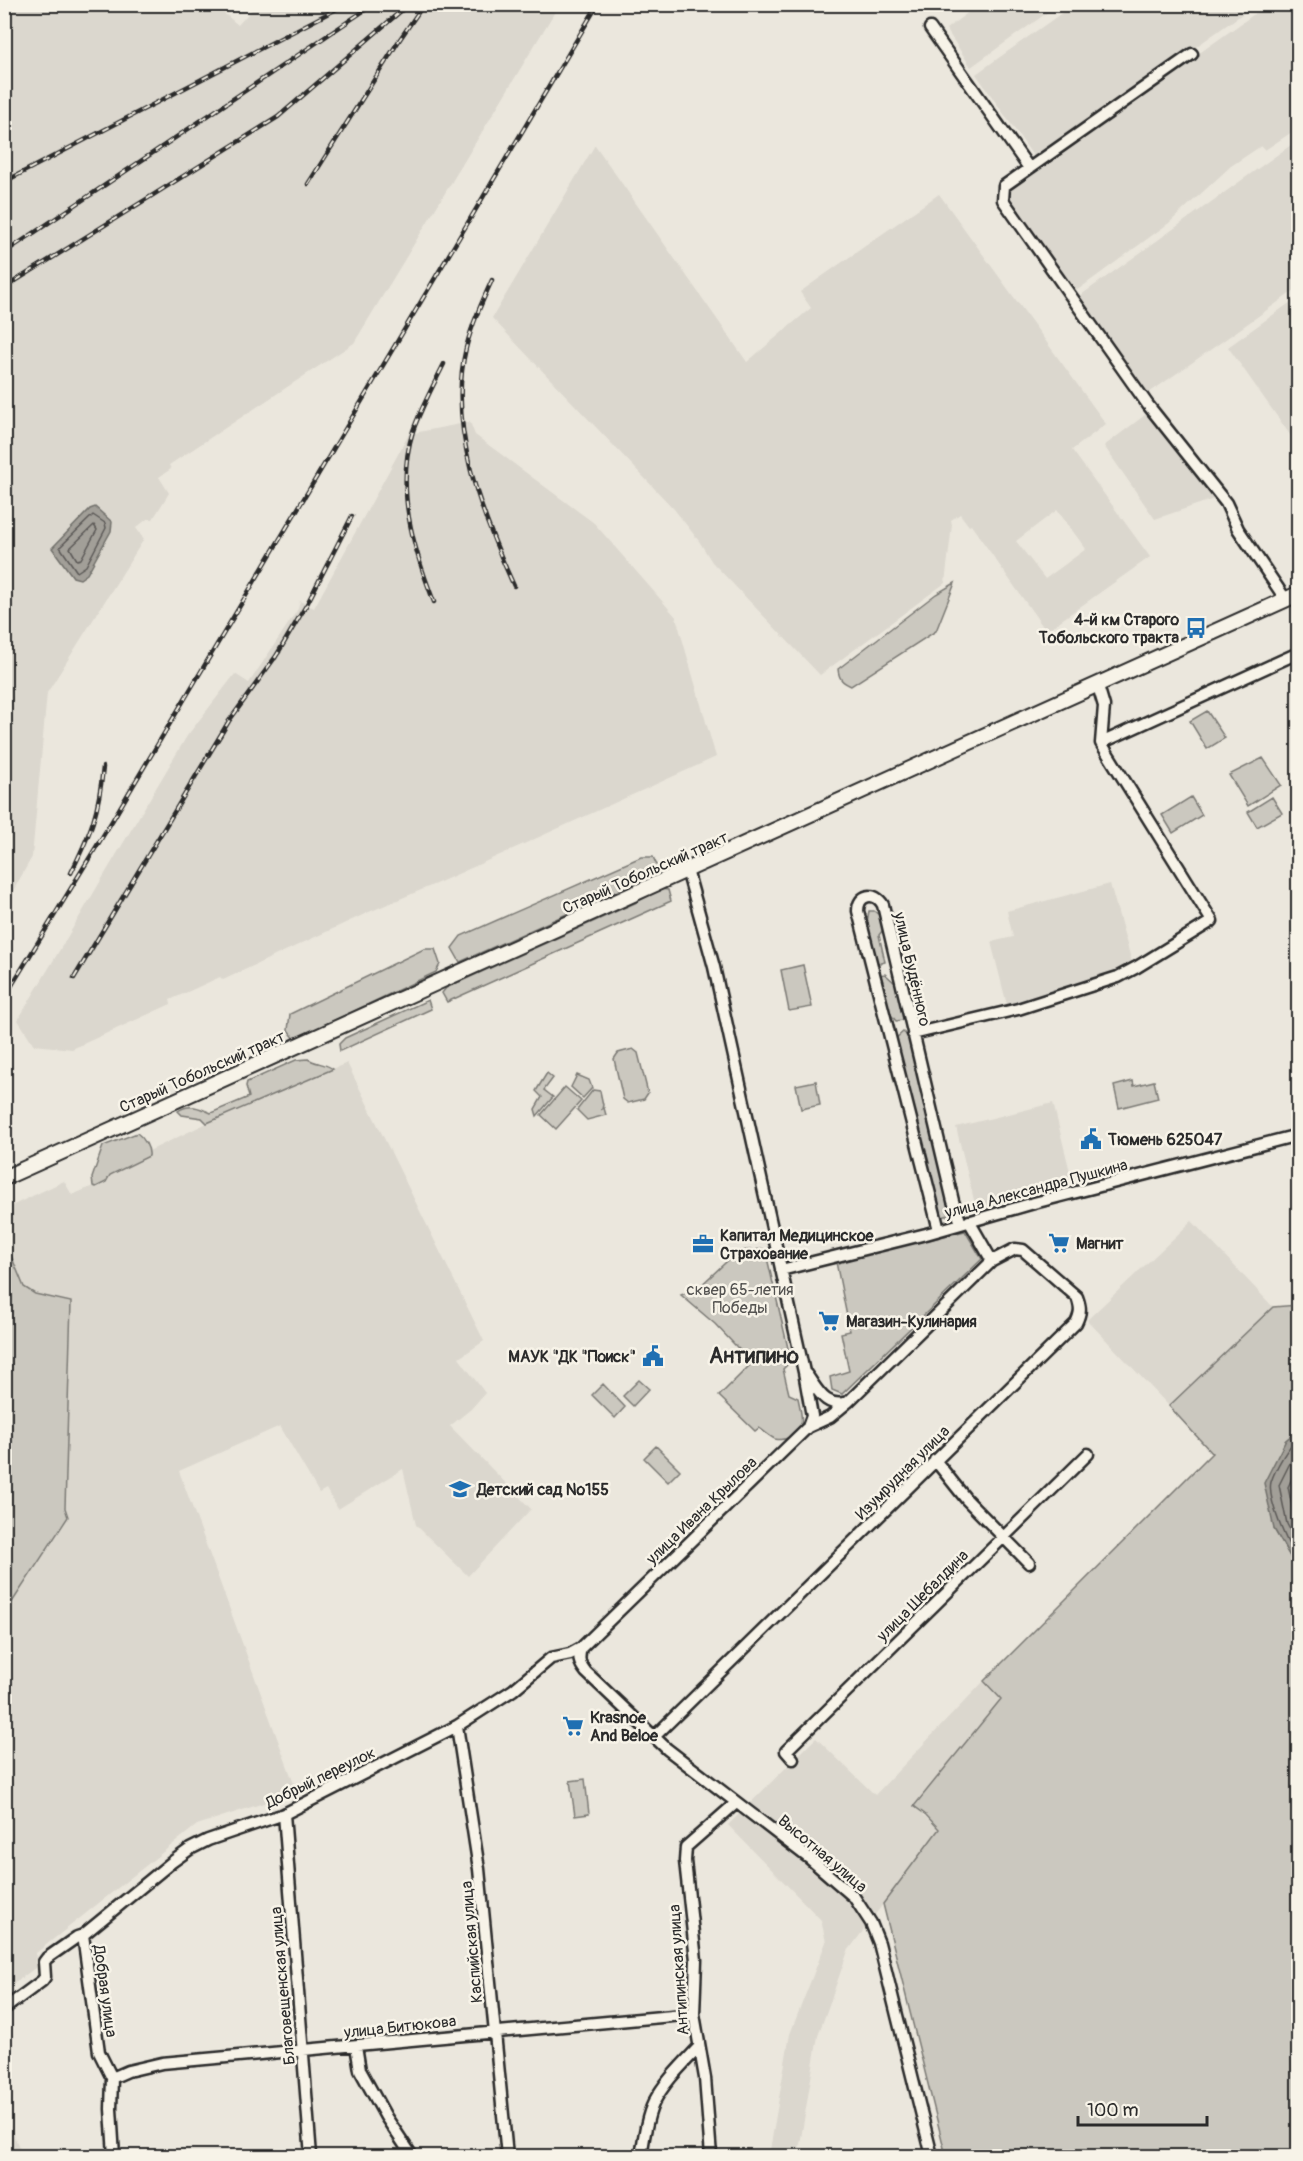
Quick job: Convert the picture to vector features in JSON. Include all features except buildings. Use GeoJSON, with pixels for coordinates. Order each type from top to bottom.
{"type":"FeatureCollection","features":[{"type":"Feature","properties":{"kind":"street"},"geometry":{"type":"LineString","coordinates":[[930,28],[1029,168]]}},
{"type":"Feature","properties":{"kind":"street"},"geometry":{"type":"LineString","coordinates":[[1192,54],[1004,186],[1003,200],[1148,405],[1226,503],[1238,529],[1292,597]]}},
{"type":"Feature","properties":{"kind":"street","name":"Старый Тобольский тракт"},"geometry":{"type":"LineString","coordinates":[[4,1178],[1292,597]]}},
{"type":"Feature","properties":{"kind":"street"},"geometry":{"type":"LineString","coordinates":[[1101,743],[1299,653]]}},
{"type":"Feature","properties":{"kind":"street"},"geometry":{"type":"LineString","coordinates":[[913,1034],[1018,1009],[1118,976],[1137,967],[1212,921],[1101,743],[1104,706],[1098,686]]}},
{"type":"Feature","properties":{"kind":"street"},"geometry":{"type":"LineString","coordinates":[[687,870],[714,967],[804,1372],[812,1416],[808,1427]]}},
{"type":"Feature","properties":{"kind":"street","name":"улица Будённого"},"geometry":{"type":"LineString","coordinates":[[939,1230],[858,911],[858,904],[867,896],[880,899],[883,905],[953,1201],[992,1262]]}},
{"type":"Feature","properties":{"kind":"street","name":"улица Александра Пушкина"},"geometry":{"type":"LineString","coordinates":[[781,1270],[939,1230],[1206,1157],[1299,1135]]}},
{"type":"Feature","properties":{"kind":"street","name":"Изумрудная улица"},"geometry":{"type":"LineString","coordinates":[[654,1737],[1076,1323],[1081,1314],[1077,1297],[1023,1250],[1015,1249],[992,1262]]}},
{"type":"Feature","properties":{"kind":"street","name":"улица Ивана Крылова"},"geometry":{"type":"LineString","coordinates":[[581,1648],[808,1427],[830,1417],[848,1402],[992,1262]]}},
{"type":"Feature","properties":{"kind":"street"},"geometry":{"type":"LineString","coordinates":[[804,1372],[822,1397],[838,1405],[848,1402]]}},
{"type":"Feature","properties":{"kind":"street","name":"улица Шебалдина"},"geometry":{"type":"LineString","coordinates":[[793,1759],[786,1751],[1088,1454]]}},
{"type":"Feature","properties":{"kind":"street"},"geometry":{"type":"LineString","coordinates":[[935,1460],[966,1498],[1029,1563]]}},
{"type":"Feature","properties":{"kind":"street","name":"Добрый переулок"},"geometry":{"type":"LineString","coordinates":[[4,2009],[42,1981],[45,1977],[44,1962],[47,1958],[83,1935],[190,1849],[208,1840],[284,1814],[458,1726],[513,1690],[551,1658],[570,1654],[581,1648]]}},
{"type":"Feature","properties":{"kind":"street","name":"Высотная улица"},"geometry":{"type":"LineString","coordinates":[[581,1648],[579,1658],[586,1672],[654,1737],[809,1858],[854,1897],[871,1923],[879,1944],[932,2157]]}},
{"type":"Feature","properties":{"kind":"street","name":"Каспийская улица"},"geometry":{"type":"LineString","coordinates":[[458,1726],[479,1869],[507,2157]]}},
{"type":"Feature","properties":{"kind":"street","name":"Антипинская улица"},"geometry":{"type":"LineString","coordinates":[[711,2157],[705,2078],[694,2014],[696,1960],[685,1861],[686,1847],[736,1803]]}},
{"type":"Feature","properties":{"kind":"street","name":"Благовещенская улица"},"geometry":{"type":"LineString","coordinates":[[284,1814],[311,2157]]}},
{"type":"Feature","properties":{"kind":"street","name":"Добрая улица"},"geometry":{"type":"LineString","coordinates":[[83,1935],[99,2052],[112,2079],[114,2157]]}},
{"type":"Feature","properties":{"kind":"street","name":"улица Битюкова"},"geometry":{"type":"LineString","coordinates":[[112,2079],[128,2071],[162,2063],[694,2014]]}},
{"type":"Feature","properties":{"kind":"street"},"geometry":{"type":"LineString","coordinates":[[357,2046],[360,2070],[412,2157]]}},
{"type":"Feature","properties":{"kind":"street"},"geometry":{"type":"LineString","coordinates":[[641,2157],[646,2128],[654,2102],[679,2068],[699,2047]]}},
{"type":"Feature","properties":{"kind":"shaded area"},"geometry":{"type":"Polygon","coordinates":[[[5,5],[214,5],[238,25],[256,5],[559,5],[354,343],[169,465],[171,469],[159,477],[169,493],[153,519],[147,519],[136,528],[144,539],[47,693],[32,857],[5,905],[5,5]]]}},
{"type":"Feature","properties":{"kind":"shaded area"},"geometry":{"type":"Polygon","coordinates":[[[978,5],[1047,5],[1051,10],[971,67],[946,29],[978,5]]]}},
{"type":"Feature","properties":{"kind":"shaded area"},"geometry":{"type":"Polygon","coordinates":[[[1073,5],[1255,5],[1036,160],[976,74],[1073,5]]]}},
{"type":"Feature","properties":{"kind":"shaded area"},"geometry":{"type":"Polygon","coordinates":[[[1267,5],[1298,5],[1298,128],[1265,150],[1261,146],[1231,166],[1169,223],[1079,289],[1071,288],[1009,202],[1010,188],[1267,5]]]}},
{"type":"Feature","properties":{"kind":"shaded area"},"geometry":{"type":"Polygon","coordinates":[[[1298,140],[1298,288],[1146,395],[1079,301],[1081,295],[1298,140]]]}},
{"type":"Feature","properties":{"kind":"shaded area"},"geometry":{"type":"Polygon","coordinates":[[[595,145],[747,362],[811,308],[800,292],[939,194],[1106,424],[1072,450],[1150,557],[1046,631],[971,525],[969,526],[960,514],[951,520],[945,583],[820,675],[712,562],[674,509],[492,318],[595,145]],[[1057,510],[1016,541],[1045,579],[1086,549],[1057,510]]]}},
{"type":"Feature","properties":{"kind":"shaded area"},"geometry":{"type":"Polygon","coordinates":[[[1298,297],[1298,446],[1228,347],[1298,297]]]}},
{"type":"Feature","properties":{"kind":"shaded area"},"geometry":{"type":"Polygon","coordinates":[[[1149,412],[1214,499],[1155,519],[1104,446],[1149,412]]]}},
{"type":"Feature","properties":{"kind":"shaded area"},"geometry":{"type":"Polygon","coordinates":[[[470,422],[475,435],[594,523],[676,617],[716,757],[223,980],[220,977],[170,1000],[171,1004],[72,1049],[34,1045],[18,1020],[187,736],[235,674],[249,683],[298,609],[300,601],[314,608],[409,434],[470,422]]]}},
{"type":"Feature","properties":{"kind":"shaded area"},"geometry":{"type":"Polygon","coordinates":[[[1110,884],[1133,966],[1099,982],[1007,1005],[991,942],[1013,937],[1007,911],[1110,884]]]}},
{"type":"Feature","properties":{"kind":"shaded area"},"geometry":{"type":"Polygon","coordinates":[[[347,1063],[484,1341],[459,1358],[485,1393],[471,1409],[450,1426],[531,1509],[468,1576],[416,1525],[403,1469],[338,1509],[326,1489],[319,1493],[280,1426],[179,1471],[297,1792],[197,1825],[36,1953],[35,1968],[5,1990],[5,1613],[68,1517],[65,1508],[71,1302],[35,1294],[24,1287],[5,1241],[4,1232],[8,1223],[5,1209],[64,1181],[72,1195],[93,1186],[96,1187],[106,1182],[110,1175],[149,1156],[149,1151],[207,1123],[347,1063]]]}},
{"type":"Feature","properties":{"kind":"shaded area"},"geometry":{"type":"Polygon","coordinates":[[[1053,1103],[1073,1184],[976,1208],[956,1127],[1053,1103]]]}},
{"type":"Feature","properties":{"kind":"shaded area"},"geometry":{"type":"Polygon","coordinates":[[[1192,1221],[1273,1307],[1169,1406],[1087,1320],[1192,1221]]]}},
{"type":"Feature","properties":{"kind":"shaded area"},"geometry":{"type":"Polygon","coordinates":[[[984,1681],[1001,1699],[914,1806],[939,1829],[848,1951],[818,2036],[798,2156],[769,2156],[790,2034],[826,1942],[821,1920],[728,1825],[816,1738],[875,1795],[984,1681]]]}},
{"type":"Feature","properties":{"kind":"shaded area"},"geometry":{"type":"Polygon","coordinates":[[[4,2114],[19,2147],[23,2156],[5,2156],[4,2114]]]}},
{"type":"Feature","properties":{"kind":"green space"},"geometry":{"type":"Polygon","coordinates":[[[955,583],[936,631],[851,686],[842,680],[838,669],[936,594],[955,583]]]}},
{"type":"Feature","properties":{"kind":"green space"},"geometry":{"type":"Polygon","coordinates":[[[1207,711],[1225,738],[1207,749],[1190,721],[1207,711]]]}},
{"type":"Feature","properties":{"kind":"green space"},"geometry":{"type":"Polygon","coordinates":[[[1263,758],[1281,785],[1248,806],[1229,775],[1263,758]]]}},
{"type":"Feature","properties":{"kind":"green space"},"geometry":{"type":"Polygon","coordinates":[[[1191,797],[1202,815],[1173,833],[1162,815],[1191,797]]]}},
{"type":"Feature","properties":{"kind":"green space"},"geometry":{"type":"Polygon","coordinates":[[[1272,797],[1282,813],[1257,827],[1248,812],[1272,797]]]}},
{"type":"Feature","properties":{"kind":"green space"},"geometry":{"type":"Polygon","coordinates":[[[641,857],[653,857],[660,872],[460,962],[452,948],[461,936],[641,857]]]}},
{"type":"Feature","properties":{"kind":"green space"},"geometry":{"type":"Polygon","coordinates":[[[660,889],[668,890],[671,901],[447,1002],[442,993],[446,988],[637,902],[660,889]]]}},
{"type":"Feature","properties":{"kind":"green space"},"geometry":{"type":"Polygon","coordinates":[[[869,911],[874,911],[879,915],[883,930],[879,935],[885,962],[877,964],[867,922],[869,911]]]}},
{"type":"Feature","properties":{"kind":"green space"},"geometry":{"type":"Polygon","coordinates":[[[424,949],[435,949],[440,964],[436,972],[295,1039],[288,1030],[290,1014],[424,949]]]}},
{"type":"Feature","properties":{"kind":"green space"},"geometry":{"type":"Polygon","coordinates":[[[803,965],[812,1007],[789,1011],[781,970],[803,965]]]}},
{"type":"Feature","properties":{"kind":"green space"},"geometry":{"type":"Polygon","coordinates":[[[885,974],[896,984],[905,1015],[903,1020],[896,1021],[887,1010],[879,975],[885,974]]]}},
{"type":"Feature","properties":{"kind":"green space"},"geometry":{"type":"Polygon","coordinates":[[[428,1000],[431,1009],[340,1051],[339,1044],[345,1038],[428,1000]]]}},
{"type":"Feature","properties":{"kind":"green space"},"geometry":{"type":"Polygon","coordinates":[[[903,1032],[909,1037],[951,1212],[942,1217],[939,1213],[895,1039],[903,1032]]]}},
{"type":"Feature","properties":{"kind":"green space"},"geometry":{"type":"Polygon","coordinates":[[[633,1049],[638,1053],[648,1093],[644,1099],[628,1103],[623,1099],[614,1059],[618,1053],[633,1049]]]}},
{"type":"Feature","properties":{"kind":"green space"},"geometry":{"type":"Polygon","coordinates":[[[308,1059],[333,1069],[207,1123],[202,1118],[182,1115],[178,1111],[191,1107],[211,1113],[249,1097],[247,1082],[296,1060],[308,1059]]]}},
{"type":"Feature","properties":{"kind":"green space"},"geometry":{"type":"Polygon","coordinates":[[[547,1073],[553,1078],[544,1090],[553,1097],[537,1116],[535,1109],[542,1097],[536,1091],[547,1073]]]}},
{"type":"Feature","properties":{"kind":"green space"},"geometry":{"type":"Polygon","coordinates":[[[577,1075],[589,1080],[592,1088],[583,1098],[571,1087],[577,1075]]]}},
{"type":"Feature","properties":{"kind":"green space"},"geometry":{"type":"Polygon","coordinates":[[[816,1081],[820,1105],[801,1109],[796,1085],[816,1081]]]}},
{"type":"Feature","properties":{"kind":"green space"},"geometry":{"type":"Polygon","coordinates":[[[1133,1081],[1134,1086],[1154,1081],[1158,1098],[1119,1108],[1114,1086],[1133,1081]]]}},
{"type":"Feature","properties":{"kind":"green space"},"geometry":{"type":"Polygon","coordinates":[[[565,1087],[581,1101],[556,1129],[541,1115],[565,1087]]]}},
{"type":"Feature","properties":{"kind":"green space"},"geometry":{"type":"Polygon","coordinates":[[[593,1090],[600,1091],[602,1109],[604,1108],[606,1115],[587,1120],[577,1110],[593,1090]]]}},
{"type":"Feature","properties":{"kind":"green space"},"geometry":{"type":"Polygon","coordinates":[[[137,1133],[146,1143],[149,1156],[110,1175],[106,1182],[96,1187],[93,1186],[92,1178],[103,1146],[137,1133]]]}},
{"type":"Feature","properties":{"kind":"green space"},"geometry":{"type":"Polygon","coordinates":[[[965,1231],[982,1259],[842,1394],[832,1390],[830,1377],[849,1371],[841,1333],[850,1331],[836,1262],[965,1231]]]}},
{"type":"Feature","properties":{"kind":"green space"},"geometry":{"type":"Polygon","coordinates":[[[5,1241],[24,1287],[35,1294],[71,1302],[65,1508],[68,1517],[5,1613],[5,1241]]]}},
{"type":"Feature","properties":{"kind":"green space","name":"сквер 65-летия Победы"},"geometry":{"type":"Polygon","coordinates":[[[765,1249],[791,1361],[783,1369],[789,1394],[798,1398],[802,1420],[795,1434],[782,1440],[775,1439],[759,1428],[755,1431],[719,1396],[752,1363],[715,1324],[681,1295],[697,1289],[738,1251],[765,1249]]]}},
{"type":"Feature","properties":{"kind":"green space"},"geometry":{"type":"Polygon","coordinates":[[[1298,1305],[1298,1430],[1285,1441],[1274,1529],[1298,1566],[1298,2156],[946,2156],[883,1904],[939,1829],[914,1806],[1001,1699],[984,1681],[1212,1453],[1169,1406],[1273,1307],[1298,1305]]]}},
{"type":"Feature","properties":{"kind":"green space"},"geometry":{"type":"Polygon","coordinates":[[[639,1380],[649,1389],[633,1406],[623,1396],[639,1380]]]}},
{"type":"Feature","properties":{"kind":"green space"},"geometry":{"type":"Polygon","coordinates":[[[603,1384],[625,1407],[615,1418],[592,1395],[603,1384]]]}},
{"type":"Feature","properties":{"kind":"green space"},"geometry":{"type":"Polygon","coordinates":[[[656,1446],[680,1470],[668,1482],[644,1458],[656,1446]]]}},
{"type":"Feature","properties":{"kind":"green space"},"geometry":{"type":"Polygon","coordinates":[[[585,1779],[589,1814],[575,1816],[570,1781],[585,1779]]]}},
{"type":"Feature","properties":{"kind":"water"},"geometry":{"type":"Polygon","coordinates":[[[95,507],[112,522],[111,531],[87,574],[80,579],[73,577],[52,548],[90,509],[95,507]]]}},
{"type":"Feature","properties":{"kind":"water"},"geometry":{"type":"Polygon","coordinates":[[[1298,1430],[1298,1566],[1274,1529],[1264,1483],[1286,1440],[1298,1430]]]}},
{"type":"Feature","properties":{"kind":"railway"},"geometry":{"type":"LineString","coordinates":[[4,182],[346,4]]}},
{"type":"Feature","properties":{"kind":"railway"},"geometry":{"type":"LineString","coordinates":[[4,253],[374,4]]}},
{"type":"Feature","properties":{"kind":"railway"},"geometry":{"type":"LineString","coordinates":[[4,288],[278,117],[409,4]]}},
{"type":"Feature","properties":{"kind":"railway"},"geometry":{"type":"LineString","coordinates":[[308,184],[424,4]]}},
{"type":"Feature","properties":{"kind":"railway"},"geometry":{"type":"LineString","coordinates":[[4,998],[112,821],[598,4]]}},
{"type":"Feature","properties":{"kind":"railway"},"geometry":{"type":"LineString","coordinates":[[492,280],[474,322],[466,348],[461,378],[461,409],[464,440],[480,501],[514,586]]}},
{"type":"Feature","properties":{"kind":"railway"},"geometry":{"type":"LineString","coordinates":[[434,602],[413,539],[406,496],[406,474],[413,431],[423,405],[444,364]]}},
{"type":"Feature","properties":{"kind":"railway"},"geometry":{"type":"LineString","coordinates":[[275,658],[307,604],[352,516]]}},
{"type":"Feature","properties":{"kind":"railway"},"geometry":{"type":"LineString","coordinates":[[74,978],[229,721],[279,652]]}},
{"type":"Feature","properties":{"kind":"railway"},"geometry":{"type":"LineString","coordinates":[[71,873],[93,822],[103,767]]}},
{"type":"Feature","properties":{"kind":"place","name":"4-й км Старого Тобольского тракта"},"geometry":{"type":"Point","coordinates":[1196,628]}},
{"type":"Feature","properties":{"kind":"place","name":"Тюмень 625047"},"geometry":{"type":"Point","coordinates":[1091,1139]}},
{"type":"Feature","properties":{"kind":"place","name":"Магнит"},"geometry":{"type":"Point","coordinates":[1059,1243]}},
{"type":"Feature","properties":{"kind":"place","name":"Капитал Медицинское Страхование"},"geometry":{"type":"Point","coordinates":[703,1244]}},
{"type":"Feature","properties":{"kind":"place","name":"Магазин-Кулинария"},"geometry":{"type":"Point","coordinates":[829,1321]}},
{"type":"Feature","properties":{"kind":"place","name":"МАУК \"ДК \"Поиск\""},"geometry":{"type":"Point","coordinates":[653,1356]}},
{"type":"Feature","properties":{"kind":"place","name":"Детский сад №155"},"geometry":{"type":"Point","coordinates":[460,1489]}},
{"type":"Feature","properties":{"kind":"place","name":"Krasnoe And Beloe"},"geometry":{"type":"Point","coordinates":[573,1726]}},
{"type":"Feature","properties":{"kind":"district","name":"Антипино"},"geometry":{"type":"Point","coordinates":[754,1355]}}]}
